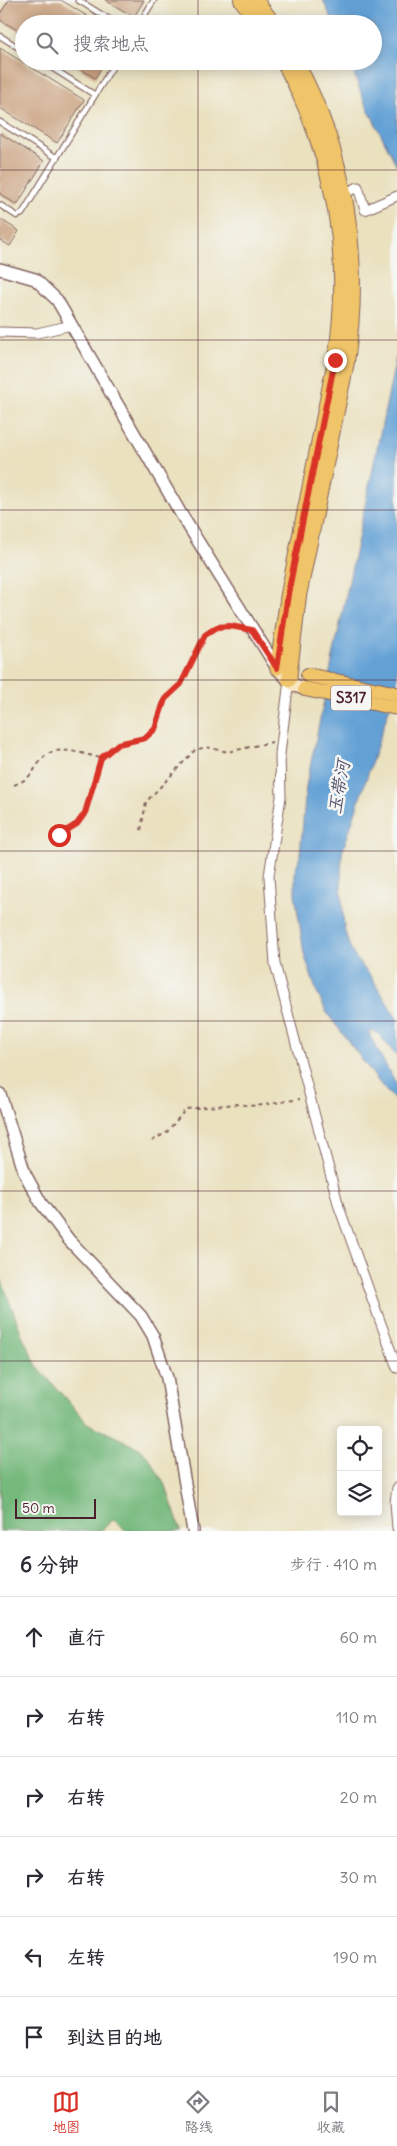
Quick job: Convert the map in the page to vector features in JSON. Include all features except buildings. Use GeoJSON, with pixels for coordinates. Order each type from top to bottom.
{"type":"FeatureCollection","features":[{"type":"Feature","properties":{"kind":"main road"},"geometry":{"type":"LineString","coordinates":[[241,0],[252,15]]}},
{"type":"Feature","properties":{"kind":"main road"},"geometry":{"type":"LineString","coordinates":[[256,0],[267,15]]}},
{"type":"Feature","properties":{"kind":"main road"},"geometry":{"type":"LineString","coordinates":[[287,70],[312,124],[326,164],[338,225],[341,276],[339,334],[335,360],[288,594],[285,673],[294,685],[306,682]]}},
{"type":"Feature","properties":{"kind":"main road"},"geometry":{"type":"LineString","coordinates":[[285,673],[351,335],[352,241],[345,193],[332,143],[300,70]]}},
{"type":"Feature","properties":{"kind":"main road","name":"S317"},"geometry":{"type":"LineString","coordinates":[[306,682],[397,694]]}},
{"type":"Feature","properties":{"kind":"main road","name":"S317"},"geometry":{"type":"LineString","coordinates":[[306,682],[397,708]]}},
{"type":"Feature","properties":{"kind":"street"},"geometry":{"type":"LineString","coordinates":[[345,193],[358,188],[365,210],[397,196]]}},
{"type":"Feature","properties":{"kind":"street"},"geometry":{"type":"LineString","coordinates":[[0,269],[28,276],[41,283],[57,300],[163,483],[252,630],[285,673],[281,797],[269,876],[275,964],[339,1207],[397,1368]]}},
{"type":"Feature","properties":{"kind":"street"},"geometry":{"type":"LineString","coordinates":[[0,332],[37,333],[72,325]]}},
{"type":"Feature","properties":{"kind":"street"},"geometry":{"type":"LineString","coordinates":[[0,1094],[22,1166],[41,1203],[69,1240],[141,1316],[153,1336],[167,1378],[193,1531]]}},
{"type":"Feature","properties":{"kind":"street"},"geometry":{"type":"LineString","coordinates":[[397,1488],[395,1502],[397,1528]]}},
{"type":"Feature","properties":{"kind":"lane"},"geometry":{"type":"LineString","coordinates":[[78,0],[102,15]]}},
{"type":"Feature","properties":{"kind":"lane"},"geometry":{"type":"LineString","coordinates":[[145,15],[154,0]]}},
{"type":"Feature","properties":{"kind":"lane"},"geometry":{"type":"LineString","coordinates":[[0,36],[15,45]]}},
{"type":"Feature","properties":{"kind":"lane"},"geometry":{"type":"LineString","coordinates":[[55,70],[95,95]]}},
{"type":"Feature","properties":{"kind":"lane"},"geometry":{"type":"LineString","coordinates":[[0,205],[17,216],[22,214],[110,70]]}},
{"type":"Feature","properties":{"kind":"lane"},"geometry":{"type":"LineString","coordinates":[[0,122],[57,158]]}},
{"type":"Feature","properties":{"kind":"path"},"geometry":{"type":"LineString","coordinates":[[59,835],[77,824],[85,813],[101,758],[122,742],[145,738],[153,733],[165,699],[181,684],[205,635],[217,627],[230,626],[252,630]]}},
{"type":"Feature","properties":{"kind":"path"},"geometry":{"type":"LineString","coordinates":[[141,830],[146,802],[195,750],[206,747],[228,752],[282,740]]}},
{"type":"Feature","properties":{"kind":"path"},"geometry":{"type":"LineString","coordinates":[[14,785],[31,776],[43,758],[51,753],[69,751],[101,758]]}},
{"type":"Feature","properties":{"kind":"path"},"geometry":{"type":"LineString","coordinates":[[152,1141],[167,1132],[186,1109],[236,1104],[256,1106],[311,1098]]}},
{"type":"Feature","properties":{"kind":"green space"},"geometry":{"type":"Polygon","coordinates":[[[0,1276],[22,1335],[37,1366],[87,1423],[137,1447],[149,1458],[166,1487],[181,1531],[126,1531],[114,1519],[100,1531],[0,1531],[0,1276]]]}},
{"type":"Feature","properties":{"kind":"water"},"geometry":{"type":"Polygon","coordinates":[[[323,0],[397,0],[397,166],[365,103],[352,70],[382,70],[382,15],[330,15],[323,0]]]}},
{"type":"Feature","properties":{"kind":"water","name":"玉带河"},"geometry":{"type":"Polygon","coordinates":[[[397,353],[397,685],[342,853],[341,883],[344,928],[348,942],[354,956],[372,978],[397,1019],[397,1057],[378,1033],[370,1031],[370,1036],[397,1086],[397,1101],[384,1089],[327,1013],[317,993],[304,954],[295,894],[295,871],[300,856],[306,786],[397,353]]]}},
{"type":"Feature","properties":{"kind":"route"},"geometry":{"type":"LineString","coordinates":[[59,835],[77,824],[85,813],[98,762],[101,758],[122,742],[145,738],[153,733],[157,725],[162,703],[181,684],[196,650],[205,635],[213,628],[230,626],[252,630],[277,668],[288,594],[335,360]]}}]}
